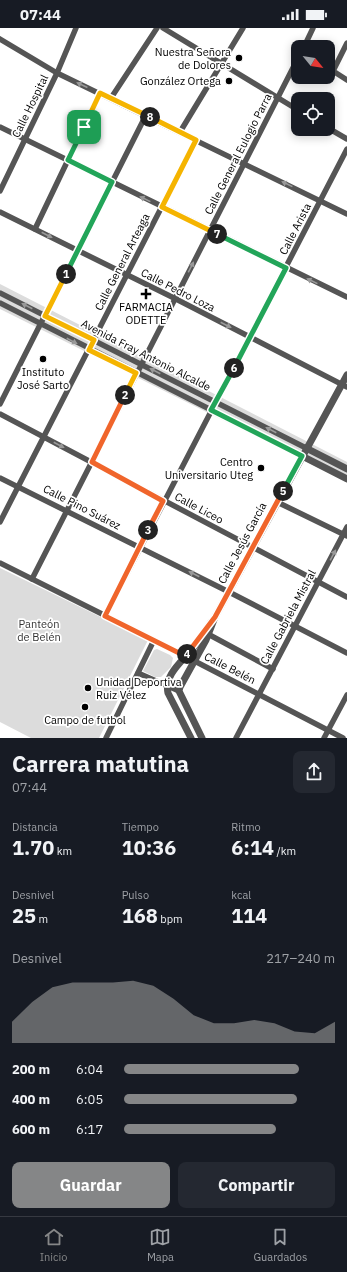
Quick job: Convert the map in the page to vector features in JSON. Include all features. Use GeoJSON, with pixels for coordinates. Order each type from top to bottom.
{"type":"FeatureCollection","features":[{"type":"Feature","properties":{"kind":"street","name":"Calle Hospital"},"geometry":{"type":"LineString","coordinates":[[0,192],[57,73],[76,28]]}},
{"type":"Feature","properties":{"kind":"street"},"geometry":{"type":"LineString","coordinates":[[111,98],[157,28]]}},
{"type":"Feature","properties":{"kind":"street"},"geometry":{"type":"LineString","coordinates":[[163,28],[291,106]]}},
{"type":"Feature","properties":{"kind":"street"},"geometry":{"type":"LineString","coordinates":[[180,132],[243,28]]}},
{"type":"Feature","properties":{"kind":"street"},"geometry":{"type":"LineString","coordinates":[[307,40],[313,28]]}},
{"type":"Feature","properties":{"kind":"street"},"geometry":{"type":"LineString","coordinates":[[0,39],[57,73],[347,214]]}},
{"type":"Feature","properties":{"kind":"street"},"geometry":{"type":"LineString","coordinates":[[347,43],[333,71],[347,80]]}},
{"type":"Feature","properties":{"kind":"street","name":"Calle General Eulogio Parra"},"geometry":{"type":"LineString","coordinates":[[32,579],[174,298],[291,71]]}},
{"type":"Feature","properties":{"kind":"street"},"geometry":{"type":"LineString","coordinates":[[35,229],[100,93]]}},
{"type":"Feature","properties":{"kind":"street"},"geometry":{"type":"LineString","coordinates":[[0,404],[146,115]]}},
{"type":"Feature","properties":{"kind":"street"},"geometry":{"type":"LineString","coordinates":[[0,127],[347,297]]}},
{"type":"Feature","properties":{"kind":"street"},"geometry":{"type":"LineString","coordinates":[[335,132],[347,139]]}},
{"type":"Feature","properties":{"kind":"street","name":"Calle General Arteaga"},"geometry":{"type":"LineString","coordinates":[[0,522],[196,140]]}},
{"type":"Feature","properties":{"kind":"street","name":"Calle Arista"},"geometry":{"type":"LineString","coordinates":[[105,616],[139,547],[250,338],[347,149]]}},
{"type":"Feature","properties":{"kind":"street","name":"Calle Pedro Loza"},"geometry":{"type":"LineString","coordinates":[[0,212],[174,298],[344,386]]}},
{"type":"Feature","properties":{"kind":"street","name":"Avenida Fray Antonio Alcalde"},"geometry":{"type":"LineString","coordinates":[[0,293],[347,469]]}},
{"type":"Feature","properties":{"kind":"street","name":"Avenida Fray Antonio Alcalde"},"geometry":{"type":"LineString","coordinates":[[0,303],[89,350],[347,479]]}},
{"type":"Feature","properties":{"kind":"street","name":"Calle Jesús García"},"geometry":{"type":"LineString","coordinates":[[179,691],[206,633],[306,448],[344,386],[347,375]]}},
{"type":"Feature","properties":{"kind":"street","name":"Calle Liceo"},"geometry":{"type":"LineString","coordinates":[[0,414],[347,597]]}},
{"type":"Feature","properties":{"kind":"street","name":"Calle Pino Suárez"},"geometry":{"type":"LineString","coordinates":[[0,478],[229,592],[294,627],[347,653]]}},
{"type":"Feature","properties":{"kind":"street"},"geometry":{"type":"LineString","coordinates":[[277,502],[345,535]]}},
{"type":"Feature","properties":{"kind":"street","name":"Calle Gabriela Mistral"},"geometry":{"type":"LineString","coordinates":[[236,738],[318,582],[345,535],[347,527]]}},
{"type":"Feature","properties":{"kind":"street","name":"Calle Belén"},"geometry":{"type":"LineString","coordinates":[[0,563],[260,694],[343,738]]}},
{"type":"Feature","properties":{"kind":"street"},"geometry":{"type":"LineString","coordinates":[[206,633],[273,669]]}},
{"type":"Feature","properties":{"kind":"street","name":"Calle Jesús García"},"geometry":{"type":"LineString","coordinates":[[167,685],[171,674],[206,633]]}},
{"type":"Feature","properties":{"kind":"street"},"geometry":{"type":"LineString","coordinates":[[106,738],[154,640]]}},
{"type":"Feature","properties":{"kind":"street"},"geometry":{"type":"LineString","coordinates":[[138,673],[179,691],[202,738]]}},
{"type":"Feature","properties":{"kind":"street"},"geometry":{"type":"LineString","coordinates":[[167,685],[168,692],[191,738]]}},
{"type":"Feature","properties":{"kind":"street"},"geometry":{"type":"LineString","coordinates":[[324,738],[347,695]]}},
{"type":"Feature","properties":{"kind":"green space"},"geometry":{"type":"Polygon","coordinates":[[[0,284],[347,462],[347,482],[0,309],[0,284]]]}},
{"type":"Feature","properties":{"kind":"green space","name":"Panteón de Belén"},"geometry":{"type":"Polygon","coordinates":[[[0,568],[148,640],[99,738],[31,738],[0,722],[0,568]]]}},
{"type":"Feature","properties":{"kind":"green space"},"geometry":{"type":"Polygon","coordinates":[[[157,649],[173,658],[171,667],[161,677],[155,677],[143,671],[154,650],[157,649]]]}},
{"type":"Feature","properties":{"kind":"place","name":"Nuestra Señora de Dolores"},"geometry":{"type":"Point","coordinates":[239,58]}},
{"type":"Feature","properties":{"kind":"place","name":"González Ortega"},"geometry":{"type":"Point","coordinates":[229,81]}},
{"type":"Feature","properties":{"kind":"place","name":"FARMACIA ODETTE"},"geometry":{"type":"Point","coordinates":[146,294]}},
{"type":"Feature","properties":{"kind":"place","name":"Instituto José Sarto"},"geometry":{"type":"Point","coordinates":[43,359]}},
{"type":"Feature","properties":{"kind":"place","name":"Centro Universitario Uteg"},"geometry":{"type":"Point","coordinates":[261,468]}},
{"type":"Feature","properties":{"kind":"place","name":"Unidad Deportiva Ruiz Vélez"},"geometry":{"type":"Point","coordinates":[88,688]}},
{"type":"Feature","properties":{"kind":"place","name":"Campo de futbol"},"geometry":{"type":"Point","coordinates":[85,707]}},
{"type":"Feature","properties":{"kind":"route"},"geometry":{"type":"LineString","coordinates":[[100,93],[196,140],[162,207],[286,268],[211,410],[302,456],[215,617],[193,649],[185,656],[105,616],[163,501],[92,462],[136,373],[89,350],[94,340],[45,316],[112,182],[68,160],[84,127],[100,93]]}}]}
